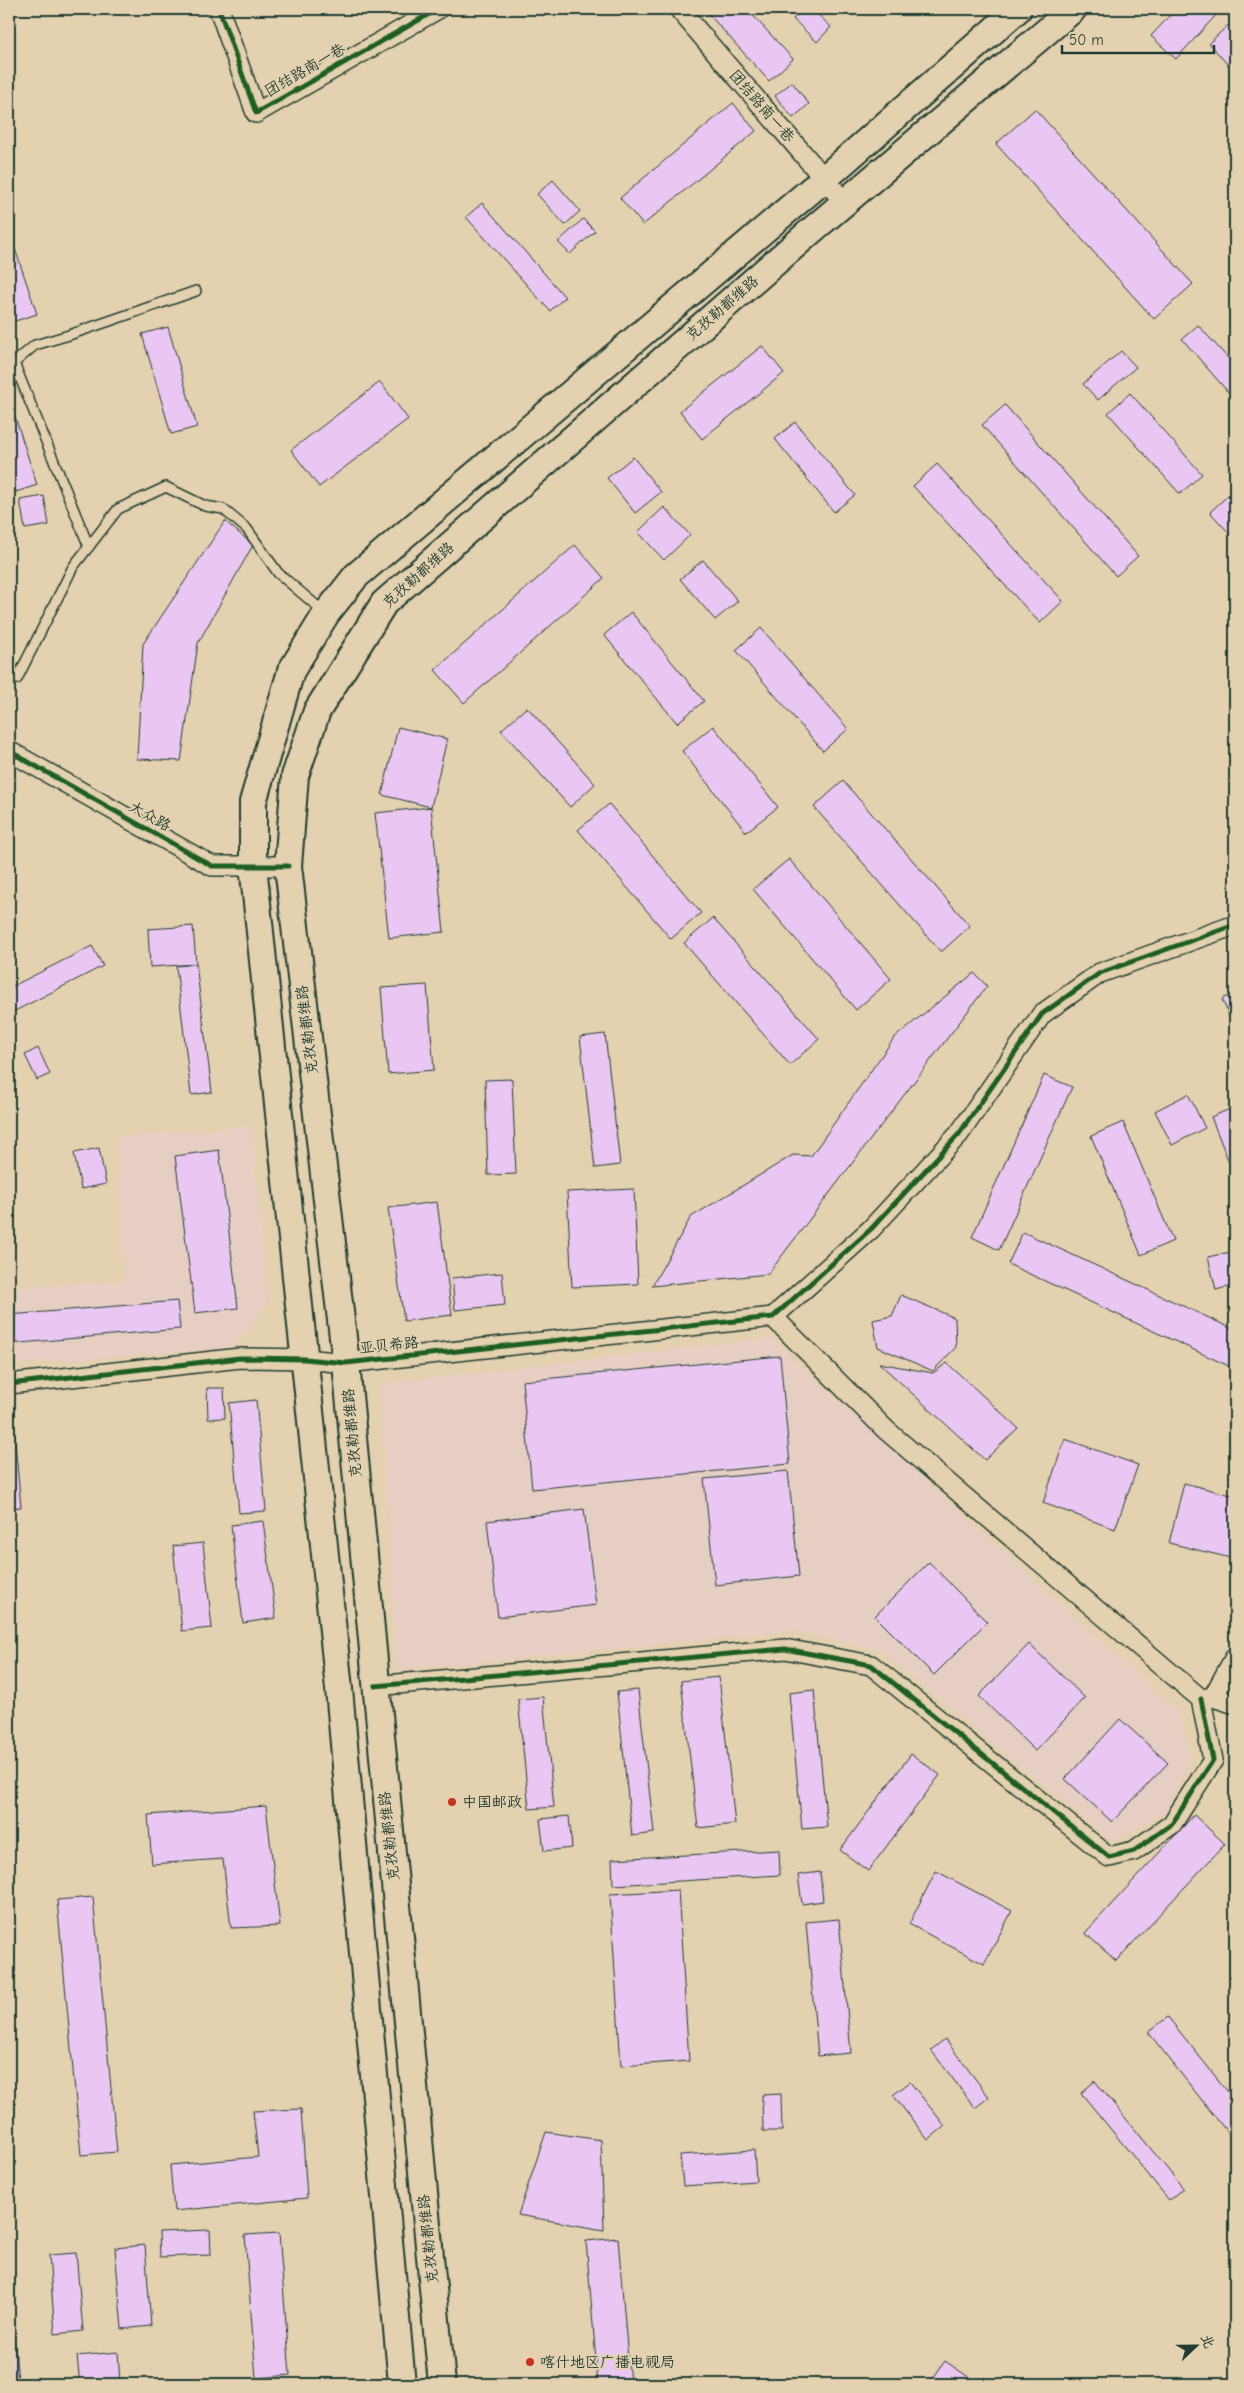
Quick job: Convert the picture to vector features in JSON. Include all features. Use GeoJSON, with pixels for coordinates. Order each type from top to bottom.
{"type":"FeatureCollection","features":[{"type":"Feature","properties":{"kind":"main road"},"geometry":{"type":"LineString","coordinates":[[402,2384],[341,1709],[253,865],[253,802],[291,671],[326,614],[356,576],[824,178],[1018,9]]}},
{"type":"Feature","properties":{"kind":"main road","name":"克孜勒都维路"},"geometry":{"type":"LineString","coordinates":[[442,2384],[346,1363],[288,866],[295,776],[317,710],[384,603],[1073,9]]}},
{"type":"Feature","properties":{"kind":"street","name":"团结路南一巷"},"geometry":{"type":"LineString","coordinates":[[219,9],[256,113],[438,9]]}},
{"type":"Feature","properties":{"kind":"street","name":"团结路南一巷"},"geometry":{"type":"LineString","coordinates":[[679,9],[846,203]]}},
{"type":"Feature","properties":{"kind":"street","name":"大众路"},"geometry":{"type":"LineString","coordinates":[[9,751],[212,866],[288,866]]}},
{"type":"Feature","properties":{"kind":"street"},"geometry":{"type":"LineString","coordinates":[[1235,925],[1100,973],[1042,1014],[959,1134],[871,1229],[773,1317],[886,1430],[1207,1698],[1235,1704]]}},
{"type":"Feature","properties":{"kind":"street","name":"亚贝希路"},"geometry":{"type":"LineString","coordinates":[[9,1384],[240,1358],[305,1359],[346,1363],[773,1317]]}},
{"type":"Feature","properties":{"kind":"street"},"geometry":{"type":"LineString","coordinates":[[375,1686],[786,1648],[871,1665],[1109,1856],[1134,1851],[1172,1824],[1214,1760],[1207,1698],[1235,1657]]}},
{"type":"Feature","properties":{"kind":"lane"},"geometry":{"type":"LineString","coordinates":[[89,547],[14,363],[35,344],[69,336],[196,291]]}},
{"type":"Feature","properties":{"kind":"lane"},"geometry":{"type":"LineString","coordinates":[[17,678],[73,567],[118,510],[166,487],[204,506],[224,509],[247,528],[278,573],[326,614]]}},
{"type":"Feature","properties":{"kind":"shaded area"},"geometry":{"type":"Polygon","coordinates":[[[251,1126],[268,1302],[234,1347],[9,1365],[9,1288],[125,1281],[116,1137],[251,1126]]]}},
{"type":"Feature","properties":{"kind":"shaded area"},"geometry":{"type":"Polygon","coordinates":[[[771,1338],[1180,1714],[1191,1754],[1168,1811],[1112,1841],[880,1651],[795,1631],[396,1670],[380,1384],[771,1338]]]}},
{"type":"Feature","properties":{"kind":"building"},"geometry":{"type":"Polygon","coordinates":[[[704,9],[747,9],[793,59],[769,81],[704,9]]]}},
{"type":"Feature","properties":{"kind":"building"},"geometry":{"type":"Polygon","coordinates":[[[803,9],[812,9],[831,27],[817,42],[793,19],[803,9]]]}},
{"type":"Feature","properties":{"kind":"building"},"geometry":{"type":"Polygon","coordinates":[[[1176,9],[1208,9],[1216,15],[1176,59],[1151,36],[1176,9]]]}},
{"type":"Feature","properties":{"kind":"building"},"geometry":{"type":"Polygon","coordinates":[[[1235,19],[1235,73],[1209,43],[1235,19]]]}},
{"type":"Feature","properties":{"kind":"building"},"geometry":{"type":"Polygon","coordinates":[[[792,82],[809,104],[793,118],[775,96],[792,82]]]}},
{"type":"Feature","properties":{"kind":"building"},"geometry":{"type":"Polygon","coordinates":[[[733,103],[756,131],[643,225],[620,198],[733,103]]]}},
{"type":"Feature","properties":{"kind":"building"},"geometry":{"type":"Polygon","coordinates":[[[1035,109],[1193,284],[1154,319],[996,144],[1035,109]]]}},
{"type":"Feature","properties":{"kind":"building"},"geometry":{"type":"Polygon","coordinates":[[[553,180],[580,211],[565,225],[537,194],[553,180]]]}},
{"type":"Feature","properties":{"kind":"building"},"geometry":{"type":"Polygon","coordinates":[[[482,203],[565,297],[550,311],[466,217],[482,203]]]}},
{"type":"Feature","properties":{"kind":"building"},"geometry":{"type":"Polygon","coordinates":[[[583,219],[595,231],[570,254],[558,242],[583,219]]]}},
{"type":"Feature","properties":{"kind":"building"},"geometry":{"type":"Polygon","coordinates":[[[9,231],[37,314],[9,323],[9,231]]]}},
{"type":"Feature","properties":{"kind":"building"},"geometry":{"type":"Polygon","coordinates":[[[1198,325],[1235,366],[1235,400],[1182,339],[1198,325]]]}},
{"type":"Feature","properties":{"kind":"building"},"geometry":{"type":"Polygon","coordinates":[[[168,327],[197,427],[171,434],[142,334],[168,327]]]}},
{"type":"Feature","properties":{"kind":"building"},"geometry":{"type":"Polygon","coordinates":[[[762,346],[784,373],[702,439],[680,411],[762,346]]]}},
{"type":"Feature","properties":{"kind":"building"},"geometry":{"type":"Polygon","coordinates":[[[1121,351],[1136,367],[1098,400],[1083,384],[1121,351]]]}},
{"type":"Feature","properties":{"kind":"building"},"geometry":{"type":"Polygon","coordinates":[[[380,382],[408,419],[319,487],[291,450],[380,382]]]}},
{"type":"Feature","properties":{"kind":"building"},"geometry":{"type":"Polygon","coordinates":[[[1130,393],[1202,474],[1180,494],[1108,413],[1130,393]]]}},
{"type":"Feature","properties":{"kind":"building"},"geometry":{"type":"Polygon","coordinates":[[[9,404],[11,404],[37,485],[16,492],[9,470],[9,404]]]}},
{"type":"Feature","properties":{"kind":"building"},"geometry":{"type":"Polygon","coordinates":[[[1005,405],[1138,556],[1116,576],[982,425],[1005,405]]]}},
{"type":"Feature","properties":{"kind":"building"},"geometry":{"type":"Polygon","coordinates":[[[795,422],[855,495],[834,512],[775,439],[795,422]]]}},
{"type":"Feature","properties":{"kind":"building"},"geometry":{"type":"Polygon","coordinates":[[[633,457],[661,492],[635,513],[607,478],[633,457]]]}},
{"type":"Feature","properties":{"kind":"building"},"geometry":{"type":"Polygon","coordinates":[[[937,464],[1063,601],[1040,623],[913,486],[937,464]]]}},
{"type":"Feature","properties":{"kind":"building"},"geometry":{"type":"Polygon","coordinates":[[[1235,489],[1235,531],[1231,535],[1210,512],[1235,489]]]}},
{"type":"Feature","properties":{"kind":"building"},"geometry":{"type":"Polygon","coordinates":[[[44,496],[49,525],[25,529],[20,500],[44,496]]]}},
{"type":"Feature","properties":{"kind":"building"},"geometry":{"type":"Polygon","coordinates":[[[664,507],[690,535],[664,560],[638,532],[664,507]]]}},
{"type":"Feature","properties":{"kind":"building"},"geometry":{"type":"Polygon","coordinates":[[[225,521],[253,545],[198,643],[181,761],[137,759],[143,644],[225,521]]]}},
{"type":"Feature","properties":{"kind":"building"},"geometry":{"type":"Polygon","coordinates":[[[575,545],[604,578],[464,703],[435,670],[575,545]]]}},
{"type":"Feature","properties":{"kind":"building"},"geometry":{"type":"Polygon","coordinates":[[[703,560],[738,601],[715,620],[680,579],[703,560]]]}},
{"type":"Feature","properties":{"kind":"building"},"geometry":{"type":"Polygon","coordinates":[[[631,612],[704,701],[677,723],[604,635],[631,612]]]}},
{"type":"Feature","properties":{"kind":"building"},"geometry":{"type":"Polygon","coordinates":[[[761,628],[848,729],[823,751],[736,650],[761,628]]]}},
{"type":"Feature","properties":{"kind":"building"},"geometry":{"type":"Polygon","coordinates":[[[527,707],[595,784],[570,807],[501,730],[527,707]]]}},
{"type":"Feature","properties":{"kind":"building"},"geometry":{"type":"Polygon","coordinates":[[[713,726],[778,807],[746,832],[682,751],[713,726]]]}},
{"type":"Feature","properties":{"kind":"building"},"geometry":{"type":"Polygon","coordinates":[[[398,727],[447,739],[431,807],[382,795],[398,727]]]}},
{"type":"Feature","properties":{"kind":"building"},"geometry":{"type":"Polygon","coordinates":[[[843,781],[970,926],[941,952],[814,807],[843,781]]]}},
{"type":"Feature","properties":{"kind":"building"},"geometry":{"type":"Polygon","coordinates":[[[609,804],[701,913],[671,939],[578,830],[609,804]]]}},
{"type":"Feature","properties":{"kind":"building"},"geometry":{"type":"Polygon","coordinates":[[[431,807],[444,932],[389,938],[375,813],[431,807]]]}},
{"type":"Feature","properties":{"kind":"building"},"geometry":{"type":"Polygon","coordinates":[[[789,859],[891,979],[856,1010],[753,889],[789,859]]]}},
{"type":"Feature","properties":{"kind":"building"},"geometry":{"type":"Polygon","coordinates":[[[713,918],[819,1039],[790,1065],[684,943],[713,918]]]}},
{"type":"Feature","properties":{"kind":"building"},"geometry":{"type":"Polygon","coordinates":[[[193,926],[196,964],[150,967],[148,929],[193,926]]]}},
{"type":"Feature","properties":{"kind":"building"},"geometry":{"type":"Polygon","coordinates":[[[92,946],[103,966],[9,1014],[9,988],[92,946]]]}},
{"type":"Feature","properties":{"kind":"building"},"geometry":{"type":"Polygon","coordinates":[[[196,964],[212,1092],[191,1095],[176,966],[196,964]]]}},
{"type":"Feature","properties":{"kind":"building"},"geometry":{"type":"Polygon","coordinates":[[[974,973],[987,986],[768,1274],[652,1286],[691,1217],[793,1155],[811,1156],[894,1038],[974,973]]]}},
{"type":"Feature","properties":{"kind":"building"},"geometry":{"type":"Polygon","coordinates":[[[427,985],[434,1070],[388,1074],[381,988],[427,985]]]}},
{"type":"Feature","properties":{"kind":"building"},"geometry":{"type":"Polygon","coordinates":[[[1235,993],[1235,1030],[1222,999],[1235,993]]]}},
{"type":"Feature","properties":{"kind":"building"},"geometry":{"type":"Polygon","coordinates":[[[605,1034],[620,1165],[595,1168],[580,1037],[605,1034]]]}},
{"type":"Feature","properties":{"kind":"building"},"geometry":{"type":"Polygon","coordinates":[[[38,1048],[50,1074],[37,1080],[25,1055],[38,1048]]]}},
{"type":"Feature","properties":{"kind":"building"},"geometry":{"type":"Polygon","coordinates":[[[1044,1075],[1072,1087],[999,1250],[972,1237],[1044,1075]]]}},
{"type":"Feature","properties":{"kind":"building"},"geometry":{"type":"Polygon","coordinates":[[[512,1079],[516,1174],[488,1175],[485,1080],[512,1079]]]}},
{"type":"Feature","properties":{"kind":"building"},"geometry":{"type":"Polygon","coordinates":[[[1188,1094],[1205,1128],[1172,1145],[1155,1111],[1188,1094]]]}},
{"type":"Feature","properties":{"kind":"building"},"geometry":{"type":"Polygon","coordinates":[[[1235,1107],[1235,1177],[1211,1117],[1235,1107]]]}},
{"type":"Feature","properties":{"kind":"building"},"geometry":{"type":"Polygon","coordinates":[[[1123,1122],[1173,1241],[1141,1255],[1091,1136],[1123,1122]]]}},
{"type":"Feature","properties":{"kind":"building"},"geometry":{"type":"Polygon","coordinates":[[[99,1148],[106,1184],[81,1189],[74,1153],[99,1148]]]}},
{"type":"Feature","properties":{"kind":"building"},"geometry":{"type":"Polygon","coordinates":[[[219,1150],[238,1308],[195,1313],[175,1156],[219,1150]]]}},
{"type":"Feature","properties":{"kind":"building"},"geometry":{"type":"Polygon","coordinates":[[[634,1189],[638,1284],[572,1287],[567,1192],[634,1189]]]}},
{"type":"Feature","properties":{"kind":"building"},"geometry":{"type":"Polygon","coordinates":[[[437,1202],[452,1315],[404,1321],[388,1208],[437,1202]]]}},
{"type":"Feature","properties":{"kind":"building"},"geometry":{"type":"Polygon","coordinates":[[[1023,1232],[1235,1330],[1235,1358],[1231,1367],[1008,1264],[1023,1232]]]}},
{"type":"Feature","properties":{"kind":"building"},"geometry":{"type":"Polygon","coordinates":[[[1235,1251],[1235,1285],[1216,1290],[1208,1257],[1235,1251]]]}},
{"type":"Feature","properties":{"kind":"building"},"geometry":{"type":"Polygon","coordinates":[[[502,1273],[505,1305],[455,1310],[452,1278],[502,1273]]]}},
{"type":"Feature","properties":{"kind":"building"},"geometry":{"type":"Polygon","coordinates":[[[901,1295],[955,1318],[956,1347],[933,1371],[878,1347],[873,1320],[892,1316],[901,1295]]]}},
{"type":"Feature","properties":{"kind":"building"},"geometry":{"type":"Polygon","coordinates":[[[177,1301],[180,1329],[9,1344],[9,1315],[177,1301]]]}},
{"type":"Feature","properties":{"kind":"building"},"geometry":{"type":"Polygon","coordinates":[[[780,1356],[790,1464],[532,1489],[522,1381],[780,1356]]]}},
{"type":"Feature","properties":{"kind":"building"},"geometry":{"type":"Polygon","coordinates":[[[879,1363],[933,1373],[947,1363],[1018,1428],[985,1460],[879,1363]]]}},
{"type":"Feature","properties":{"kind":"building"},"geometry":{"type":"Polygon","coordinates":[[[207,1388],[224,1388],[225,1418],[208,1419],[207,1388]]]}},
{"type":"Feature","properties":{"kind":"building"},"geometry":{"type":"Polygon","coordinates":[[[256,1400],[266,1511],[239,1513],[229,1403],[256,1400]]]}},
{"type":"Feature","properties":{"kind":"building"},"geometry":{"type":"Polygon","coordinates":[[[9,1432],[14,1432],[21,1507],[9,1508],[9,1432]]]}},
{"type":"Feature","properties":{"kind":"building"},"geometry":{"type":"Polygon","coordinates":[[[1065,1439],[1138,1465],[1115,1529],[1043,1503],[1065,1439]]]}},
{"type":"Feature","properties":{"kind":"building"},"geometry":{"type":"Polygon","coordinates":[[[788,1471],[799,1576],[715,1585],[704,1479],[788,1471]]]}},
{"type":"Feature","properties":{"kind":"building"},"geometry":{"type":"Polygon","coordinates":[[[1184,1483],[1235,1496],[1235,1559],[1169,1543],[1184,1483]]]}},
{"type":"Feature","properties":{"kind":"building"},"geometry":{"type":"Polygon","coordinates":[[[584,1509],[596,1605],[498,1617],[487,1521],[584,1509]]]}},
{"type":"Feature","properties":{"kind":"building"},"geometry":{"type":"Polygon","coordinates":[[[263,1521],[276,1618],[243,1623],[231,1525],[263,1521]]]}},
{"type":"Feature","properties":{"kind":"building"},"geometry":{"type":"Polygon","coordinates":[[[203,1543],[212,1628],[182,1631],[173,1546],[203,1543]]]}},
{"type":"Feature","properties":{"kind":"building"},"geometry":{"type":"Polygon","coordinates":[[[929,1562],[987,1622],[934,1675],[875,1616],[929,1562]]]}},
{"type":"Feature","properties":{"kind":"building"},"geometry":{"type":"Polygon","coordinates":[[[1029,1644],[1085,1698],[1035,1751],[979,1696],[1029,1644]]]}},
{"type":"Feature","properties":{"kind":"building"},"geometry":{"type":"Polygon","coordinates":[[[719,1677],[735,1824],[698,1828],[681,1681],[719,1677]]]}},
{"type":"Feature","properties":{"kind":"building"},"geometry":{"type":"Polygon","coordinates":[[[638,1690],[654,1833],[632,1836],[617,1692],[638,1690]]]}},
{"type":"Feature","properties":{"kind":"building"},"geometry":{"type":"Polygon","coordinates":[[[814,1690],[827,1827],[802,1829],[789,1693],[814,1690]]]}},
{"type":"Feature","properties":{"kind":"building"},"geometry":{"type":"Polygon","coordinates":[[[543,1697],[554,1807],[529,1809],[518,1699],[543,1697]]]}},
{"type":"Feature","properties":{"kind":"building"},"geometry":{"type":"Polygon","coordinates":[[[1120,1719],[1168,1763],[1112,1822],[1065,1779],[1120,1719]]]}},
{"type":"Feature","properties":{"kind":"building"},"geometry":{"type":"Polygon","coordinates":[[[911,1754],[940,1775],[868,1871],[840,1850],[911,1754]]]}},
{"type":"Feature","properties":{"kind":"building"},"geometry":{"type":"Polygon","coordinates":[[[266,1806],[280,1926],[231,1928],[223,1859],[152,1864],[148,1815],[266,1806]]]}},
{"type":"Feature","properties":{"kind":"building"},"geometry":{"type":"Polygon","coordinates":[[[1194,1815],[1225,1844],[1116,1961],[1085,1933],[1194,1815]]]}},
{"type":"Feature","properties":{"kind":"building"},"geometry":{"type":"Polygon","coordinates":[[[569,1816],[572,1848],[544,1851],[540,1819],[569,1816]]]}},
{"type":"Feature","properties":{"kind":"building"},"geometry":{"type":"Polygon","coordinates":[[[779,1850],[780,1875],[613,1885],[612,1859],[779,1850]]]}},
{"type":"Feature","properties":{"kind":"building"},"geometry":{"type":"Polygon","coordinates":[[[936,1871],[1012,1911],[984,1964],[909,1924],[936,1871]]]}},
{"type":"Feature","properties":{"kind":"building"},"geometry":{"type":"Polygon","coordinates":[[[820,1872],[823,1901],[802,1904],[798,1875],[820,1872]]]}},
{"type":"Feature","properties":{"kind":"building"},"geometry":{"type":"Polygon","coordinates":[[[678,1890],[689,2061],[621,2066],[610,1894],[678,1890]]]}},
{"type":"Feature","properties":{"kind":"building"},"geometry":{"type":"Polygon","coordinates":[[[93,1897],[117,2152],[81,2155],[57,1900],[93,1897]]]}},
{"type":"Feature","properties":{"kind":"building"},"geometry":{"type":"Polygon","coordinates":[[[839,1919],[851,2053],[818,2056],[806,1922],[839,1919]]]}},
{"type":"Feature","properties":{"kind":"building"},"geometry":{"type":"Polygon","coordinates":[[[1168,2017],[1235,2101],[1235,2142],[1148,2032],[1168,2017]]]}},
{"type":"Feature","properties":{"kind":"building"},"geometry":{"type":"Polygon","coordinates":[[[945,2039],[989,2097],[975,2108],[931,2050],[945,2039]]]}},
{"type":"Feature","properties":{"kind":"building"},"geometry":{"type":"Polygon","coordinates":[[[1095,2081],[1183,2188],[1169,2200],[1081,2093],[1095,2081]]]}},
{"type":"Feature","properties":{"kind":"building"},"geometry":{"type":"Polygon","coordinates":[[[910,2082],[945,2126],[928,2140],[893,2095],[910,2082]]]}},
{"type":"Feature","properties":{"kind":"building"},"geometry":{"type":"Polygon","coordinates":[[[781,2094],[782,2131],[763,2131],[762,2095],[781,2094]]]}},
{"type":"Feature","properties":{"kind":"building"},"geometry":{"type":"Polygon","coordinates":[[[301,2109],[307,2198],[174,2211],[170,2165],[258,2157],[253,2111],[301,2109]]]}},
{"type":"Feature","properties":{"kind":"building"},"geometry":{"type":"Polygon","coordinates":[[[546,2132],[601,2140],[604,2230],[518,2215],[546,2132]]]}},
{"type":"Feature","properties":{"kind":"building"},"geometry":{"type":"Polygon","coordinates":[[[754,2150],[756,2181],[683,2186],[680,2155],[754,2150]]]}},
{"type":"Feature","properties":{"kind":"building"},"geometry":{"type":"Polygon","coordinates":[[[210,2230],[211,2255],[160,2257],[159,2232],[210,2230]]]}},
{"type":"Feature","properties":{"kind":"building"},"geometry":{"type":"Polygon","coordinates":[[[279,2233],[290,2375],[256,2378],[245,2235],[279,2233]]]}},
{"type":"Feature","properties":{"kind":"building"},"geometry":{"type":"Polygon","coordinates":[[[618,2238],[630,2384],[598,2384],[586,2241],[618,2238]]]}},
{"type":"Feature","properties":{"kind":"building"},"geometry":{"type":"Polygon","coordinates":[[[145,2245],[151,2326],[122,2329],[115,2248],[145,2245]]]}},
{"type":"Feature","properties":{"kind":"building"},"geometry":{"type":"Polygon","coordinates":[[[76,2253],[83,2331],[55,2334],[49,2255],[76,2253]]]}},
{"type":"Feature","properties":{"kind":"building"},"geometry":{"type":"Polygon","coordinates":[[[9,2282],[18,2381],[9,2381],[9,2282]]]}},
{"type":"Feature","properties":{"kind":"building"},"geometry":{"type":"Polygon","coordinates":[[[118,2352],[120,2384],[80,2384],[77,2356],[118,2352]]]}},
{"type":"Feature","properties":{"kind":"building"},"geometry":{"type":"Polygon","coordinates":[[[945,2361],[979,2384],[929,2384],[945,2361]]]}},
{"type":"Feature","properties":{"kind":"cycle path"},"geometry":{"type":"LineString","coordinates":[[219,9],[256,113],[438,9]]}},
{"type":"Feature","properties":{"kind":"cycle path"},"geometry":{"type":"LineString","coordinates":[[9,751],[212,866],[288,866]]}},
{"type":"Feature","properties":{"kind":"cycle path"},"geometry":{"type":"LineString","coordinates":[[9,1384],[240,1358],[305,1359],[346,1363],[773,1317],[871,1229],[959,1134],[1042,1014],[1100,973],[1235,925]]}},
{"type":"Feature","properties":{"kind":"cycle path"},"geometry":{"type":"LineString","coordinates":[[375,1686],[785,1649],[871,1665],[1109,1857],[1134,1851],[1172,1824],[1213,1760],[1201,1699]]}},
{"type":"Feature","properties":{"kind":"place","name":"中国邮政"},"geometry":{"type":"Point","coordinates":[452,1802]}},
{"type":"Feature","properties":{"kind":"place","name":"喀什地区广播电视局"},"geometry":{"type":"Point","coordinates":[530,2362]}}]}
